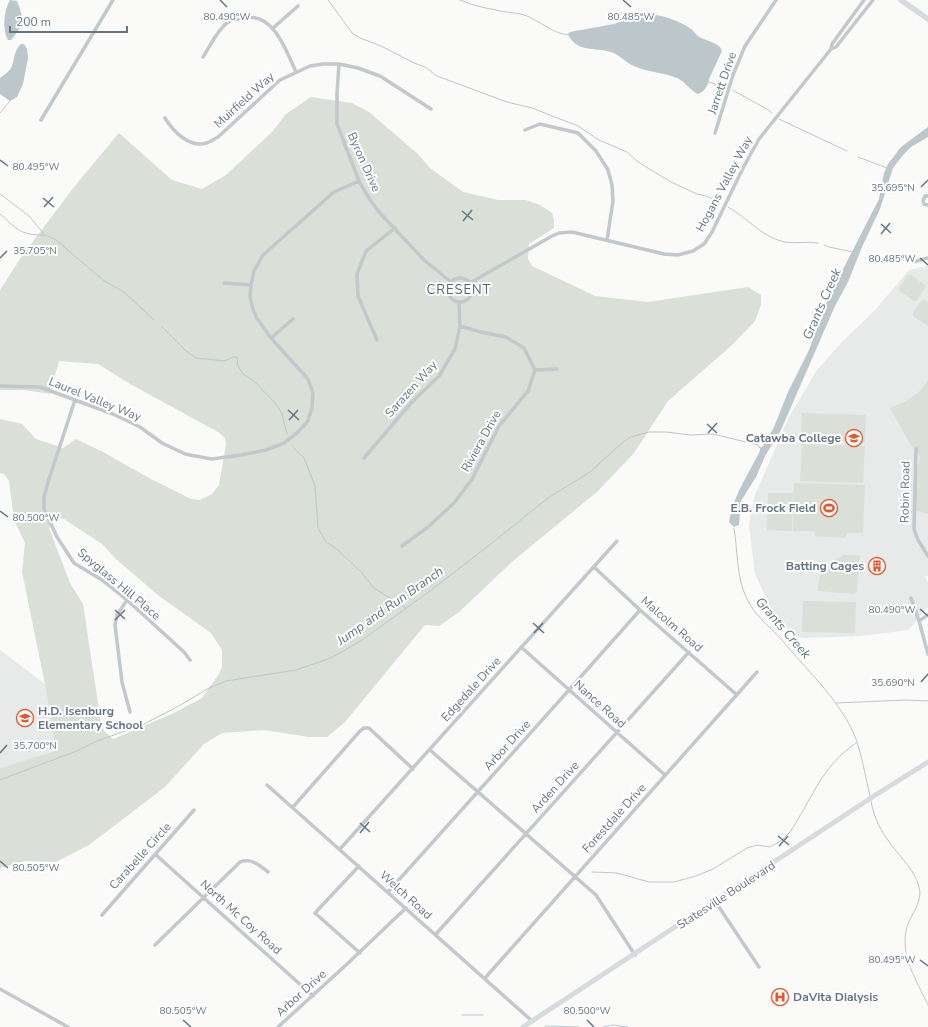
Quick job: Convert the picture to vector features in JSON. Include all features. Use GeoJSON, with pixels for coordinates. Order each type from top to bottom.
{"type":"FeatureCollection","features":[{"type":"Feature","properties":{"kind":"main road"},"geometry":{"type":"LineString","coordinates":[[901,0],[928,19]]}},
{"type":"Feature","properties":{"kind":"main road","name":"Statesville Boulevard"},"geometry":{"type":"LineString","coordinates":[[523,1027],[531,1024],[877,794],[928,762]]}},
{"type":"Feature","properties":{"kind":"street"},"geometry":{"type":"LineString","coordinates":[[41,120],[113,0]]}},
{"type":"Feature","properties":{"kind":"street","name":"Jarrett Drive"},"geometry":{"type":"LineString","coordinates":[[715,133],[733,75],[745,46],[776,0]]}},
{"type":"Feature","properties":{"kind":"street","name":"Hogans Valley Way"},"geometry":{"type":"LineString","coordinates":[[470,284],[559,233],[572,232],[664,254],[678,255],[693,251],[704,244],[712,232],[759,139],[831,49],[832,44],[864,0]]}},
{"type":"Feature","properties":{"kind":"street","name":"Hogans Valley Way"},"geometry":{"type":"LineString","coordinates":[[831,49],[836,47],[873,0]]}},
{"type":"Feature","properties":{"kind":"street"},"geometry":{"type":"LineString","coordinates":[[273,28],[298,6]]}},
{"type":"Feature","properties":{"kind":"street"},"geometry":{"type":"LineString","coordinates":[[860,6],[866,10]]}},
{"type":"Feature","properties":{"kind":"street"},"geometry":{"type":"LineString","coordinates":[[203,57],[219,32],[229,22],[248,17],[265,21],[273,28],[285,48],[296,72]]}},
{"type":"Feature","properties":{"kind":"street","name":"Muirfield Way"},"geometry":{"type":"LineString","coordinates":[[165,118],[171,128],[184,138],[195,143],[206,143],[218,137],[280,80],[310,66],[323,64],[340,64],[358,68],[380,76],[430,109]]}},
{"type":"Feature","properties":{"kind":"street","name":"Byron Drive"},"geometry":{"type":"LineString","coordinates":[[340,64],[337,93],[337,124],[359,181],[367,196],[378,211],[424,260],[451,282]]}},
{"type":"Feature","properties":{"kind":"street"},"geometry":{"type":"LineString","coordinates":[[525,130],[540,124],[578,133],[596,151],[608,170],[612,185],[613,201],[607,240]]}},
{"type":"Feature","properties":{"kind":"street","name":"Laurel Valley Way"},"geometry":{"type":"LineString","coordinates":[[0,386],[40,387],[114,414],[140,427],[162,442],[185,454],[212,459],[266,450],[284,443],[298,432],[308,421],[313,401],[313,393],[308,379],[271,338],[252,309],[250,297],[254,271],[263,255],[334,192],[359,181]]}},
{"type":"Feature","properties":{"kind":"street"},"geometry":{"type":"LineString","coordinates":[[928,196],[925,196],[922,201],[924,204],[928,205]]}},
{"type":"Feature","properties":{"kind":"street"},"geometry":{"type":"LineString","coordinates":[[377,340],[358,296],[357,274],[366,251],[395,228]]}},
{"type":"Feature","properties":{"kind":"street"},"geometry":{"type":"LineString","coordinates":[[913,262],[928,258]]}},
{"type":"Feature","properties":{"kind":"street"},"geometry":{"type":"LineString","coordinates":[[461,278],[468,281],[470,284],[472,291],[467,300],[459,302],[452,300],[448,293],[451,282],[461,278]]}},
{"type":"Feature","properties":{"kind":"street"},"geometry":{"type":"LineString","coordinates":[[224,283],[251,285]]}},
{"type":"Feature","properties":{"kind":"street","name":"Sarazen Way"},"geometry":{"type":"LineString","coordinates":[[364,458],[411,403],[439,376],[455,349],[460,326],[459,302]]}},
{"type":"Feature","properties":{"kind":"street"},"geometry":{"type":"LineString","coordinates":[[271,338],[293,319]]}},
{"type":"Feature","properties":{"kind":"street"},"geometry":{"type":"LineString","coordinates":[[460,326],[506,337],[524,348],[535,370],[558,369]]}},
{"type":"Feature","properties":{"kind":"street","name":"Riviera Drive"},"geometry":{"type":"LineString","coordinates":[[402,546],[428,527],[454,503],[472,479],[499,426],[528,391],[535,370]]}},
{"type":"Feature","properties":{"kind":"street","name":"Spyglass Hill Place"},"geometry":{"type":"LineString","coordinates":[[75,400],[49,479],[44,497],[44,509],[57,537],[74,563],[102,580],[127,600],[184,652],[190,660]]}},
{"type":"Feature","properties":{"kind":"street","name":"Robin Road"},"geometry":{"type":"LineString","coordinates":[[916,449],[914,529],[918,540],[928,556]]}},
{"type":"Feature","properties":{"kind":"street","name":"Edgedale Drive"},"geometry":{"type":"LineString","coordinates":[[340,849],[617,541]]}},
{"type":"Feature","properties":{"kind":"street","name":"Malcolm Road"},"geometry":{"type":"LineString","coordinates":[[594,567],[640,610],[737,695]]}},
{"type":"Feature","properties":{"kind":"street"},"geometry":{"type":"LineString","coordinates":[[911,598],[928,654]]}},
{"type":"Feature","properties":{"kind":"street"},"geometry":{"type":"LineString","coordinates":[[127,600],[117,615],[115,625],[122,682],[130,712]]}},
{"type":"Feature","properties":{"kind":"street","name":"Arbor Drive"},"geometry":{"type":"LineString","coordinates":[[388,892],[640,610]]}},
{"type":"Feature","properties":{"kind":"street"},"geometry":{"type":"LineString","coordinates":[[919,621],[928,615]]}},
{"type":"Feature","properties":{"kind":"street","name":"Nance Road"},"geometry":{"type":"LineString","coordinates":[[522,647],[666,776]]}},
{"type":"Feature","properties":{"kind":"street","name":"Arden Drive"},"geometry":{"type":"LineString","coordinates":[[436,934],[689,652]]}},
{"type":"Feature","properties":{"kind":"street","name":"Forestdale Drive"},"geometry":{"type":"LineString","coordinates":[[485,978],[757,672]]}},
{"type":"Feature","properties":{"kind":"street"},"geometry":{"type":"LineString","coordinates":[[293,807],[364,728],[368,728],[413,769]]}},
{"type":"Feature","properties":{"kind":"street"},"geometry":{"type":"LineString","coordinates":[[430,750],[527,833],[596,895],[635,955]]}},
{"type":"Feature","properties":{"kind":"street","name":"Welch Road"},"geometry":{"type":"LineString","coordinates":[[267,785],[485,978],[531,1024]]}},
{"type":"Feature","properties":{"kind":"street","name":"Carabelle Circle"},"geometry":{"type":"LineString","coordinates":[[102,915],[194,810]]}},
{"type":"Feature","properties":{"kind":"street","name":"North Mc Coy Road"},"geometry":{"type":"LineString","coordinates":[[155,854],[314,996]]}},
{"type":"Feature","properties":{"kind":"street"},"geometry":{"type":"LineString","coordinates":[[155,945],[240,862],[251,861],[268,872]]}},
{"type":"Feature","properties":{"kind":"street"},"geometry":{"type":"LineString","coordinates":[[359,866],[315,913],[360,953]]}},
{"type":"Feature","properties":{"kind":"street"},"geometry":{"type":"LineString","coordinates":[[716,901],[759,967]]}},
{"type":"Feature","properties":{"kind":"street","name":"Arbor Drive"},"geometry":{"type":"LineString","coordinates":[[278,1027],[314,996],[406,908]]}},
{"type":"Feature","properties":{"kind":"street"},"geometry":{"type":"LineString","coordinates":[[0,988],[60,1025],[68,1027]]}},
{"type":"Feature","properties":{"kind":"shaded area"},"geometry":{"type":"Polygon","coordinates":[[[10,0],[17,1],[22,21],[16,34],[11,40],[8,40],[4,20],[6,9],[10,0]]]}},
{"type":"Feature","properties":{"kind":"shaded area"},"geometry":{"type":"Polygon","coordinates":[[[649,14],[666,17],[677,21],[687,26],[701,38],[715,43],[720,47],[722,51],[707,86],[702,92],[698,94],[695,93],[679,79],[639,68],[611,52],[581,47],[571,40],[568,34],[570,32],[614,24],[638,15],[649,14]]]}},
{"type":"Feature","properties":{"kind":"shaded area"},"geometry":{"type":"Polygon","coordinates":[[[21,44],[24,44],[27,49],[28,58],[23,84],[17,97],[10,101],[0,94],[0,78],[11,68],[16,51],[21,44]]]}},
{"type":"Feature","properties":{"kind":"shaded area"},"geometry":{"type":"Polygon","coordinates":[[[311,97],[352,103],[369,112],[418,154],[430,168],[463,192],[498,200],[526,200],[540,205],[552,213],[554,228],[529,244],[528,259],[532,266],[595,296],[648,302],[748,287],[761,295],[761,305],[755,321],[731,346],[668,401],[634,453],[598,491],[513,561],[459,612],[439,626],[425,625],[345,722],[327,737],[309,737],[264,730],[222,733],[204,744],[165,787],[89,845],[56,862],[25,861],[0,868],[0,768],[56,751],[45,684],[22,572],[25,543],[14,520],[9,481],[4,474],[0,473],[0,419],[22,424],[36,439],[63,448],[76,439],[191,499],[200,500],[212,494],[219,485],[226,445],[225,438],[218,432],[130,384],[98,364],[59,361],[50,394],[25,390],[0,390],[0,290],[22,256],[74,187],[119,133],[172,180],[202,189],[226,175],[273,131],[286,114],[311,97]],[[58,518],[49,528],[70,583],[83,604],[101,723],[104,731],[113,739],[172,714],[202,698],[219,674],[222,667],[222,650],[211,633],[159,596],[116,559],[102,544],[64,519],[58,518]]]}},
{"type":"Feature","properties":{"kind":"shaded area"},"geometry":{"type":"Polygon","coordinates":[[[928,127],[928,137],[911,147],[893,168],[880,209],[862,247],[848,282],[835,306],[781,430],[765,456],[756,477],[741,501],[739,525],[734,527],[729,522],[737,494],[760,451],[760,448],[763,446],[774,427],[788,392],[809,350],[826,304],[879,199],[884,173],[888,164],[901,147],[928,127]]]}},
{"type":"Feature","properties":{"kind":"shaded area","name":"Catawba College"},"geometry":{"type":"Polygon","coordinates":[[[928,266],[928,575],[925,577],[928,582],[928,607],[908,630],[861,636],[795,637],[775,617],[755,574],[749,525],[755,495],[789,417],[817,370],[841,343],[875,310],[909,270],[928,266]]]}},
{"type":"Feature","properties":{"kind":"shaded area"},"geometry":{"type":"Polygon","coordinates":[[[908,275],[911,275],[926,287],[917,300],[914,301],[900,291],[899,288],[908,275]]]}},
{"type":"Feature","properties":{"kind":"shaded area"},"geometry":{"type":"Polygon","coordinates":[[[922,300],[928,302],[928,326],[913,316],[913,313],[922,300]]]}},
{"type":"Feature","properties":{"kind":"shaded area"},"geometry":{"type":"Polygon","coordinates":[[[928,379],[928,514],[914,510],[914,482],[920,457],[909,442],[890,408],[907,400],[917,393],[922,389],[928,379]]]}},
{"type":"Feature","properties":{"kind":"shaded area"},"geometry":{"type":"Polygon","coordinates":[[[802,413],[866,415],[865,443],[801,440],[802,413]]]}},
{"type":"Feature","properties":{"kind":"shaded area"},"geometry":{"type":"Polygon","coordinates":[[[802,444],[865,446],[863,483],[800,481],[802,444]]]}},
{"type":"Feature","properties":{"kind":"shaded area","name":"E.B. Frock Field"},"geometry":{"type":"Polygon","coordinates":[[[794,483],[865,485],[863,533],[846,533],[846,538],[815,536],[815,531],[793,531],[794,483]]]}},
{"type":"Feature","properties":{"kind":"shaded area"},"geometry":{"type":"Polygon","coordinates":[[[768,493],[793,493],[792,531],[767,530],[768,493]]]}},
{"type":"Feature","properties":{"kind":"shaded area"},"geometry":{"type":"Polygon","coordinates":[[[844,555],[860,555],[857,592],[854,594],[818,591],[820,577],[824,568],[844,555]]]}},
{"type":"Feature","properties":{"kind":"shaded area"},"geometry":{"type":"Polygon","coordinates":[[[803,601],[856,602],[855,633],[802,632],[803,601]]]}},
{"type":"Feature","properties":{"kind":"shaded area","name":"H.D. Isenburg Elementary School"},"geometry":{"type":"Polygon","coordinates":[[[0,650],[45,684],[56,752],[0,768],[0,650]]]}},
{"type":"Feature","properties":{"kind":"waterway"},"geometry":{"type":"LineString","coordinates":[[328,0],[353,34],[360,38],[381,46],[425,67],[437,76],[507,102],[532,108],[578,126],[599,140],[627,152],[638,162],[671,182],[697,194],[720,202]]}},
{"type":"Feature","properties":{"kind":"waterway"},"geometry":{"type":"LineString","coordinates":[[460,0],[482,7],[523,15],[532,18],[559,33],[569,35]]}},
{"type":"Feature","properties":{"kind":"waterway"},"geometry":{"type":"LineString","coordinates":[[709,82],[726,88]]}},
{"type":"Feature","properties":{"kind":"waterway"},"geometry":{"type":"LineString","coordinates":[[732,90],[772,113]]}},
{"type":"Feature","properties":{"kind":"waterway"},"geometry":{"type":"LineString","coordinates":[[0,113],[10,101]]}},
{"type":"Feature","properties":{"kind":"waterway"},"geometry":{"type":"LineString","coordinates":[[779,119],[847,151]]}},
{"type":"Feature","properties":{"kind":"waterway"},"geometry":{"type":"LineString","coordinates":[[858,157],[887,168]]}},
{"type":"Feature","properties":{"kind":"waterway"},"geometry":{"type":"LineString","coordinates":[[0,194],[29,216],[44,234]]}},
{"type":"Feature","properties":{"kind":"waterway"},"geometry":{"type":"LineString","coordinates":[[728,207],[768,236],[788,243],[818,243]]}},
{"type":"Feature","properties":{"kind":"waterway"},"geometry":{"type":"LineString","coordinates":[[0,214],[15,228],[22,232],[44,235],[56,240],[103,280],[124,292],[154,320]]}},
{"type":"Feature","properties":{"kind":"waterway"},"geometry":{"type":"LineString","coordinates":[[824,245],[853,252]]}},
{"type":"Feature","properties":{"kind":"waterway"},"geometry":{"type":"LineString","coordinates":[[162,327],[186,351],[196,358],[225,361],[233,357],[237,357],[238,366],[243,374],[254,381],[276,404],[282,414],[287,434]]}},
{"type":"Feature","properties":{"kind":"waterway","name":"Jump and Run Branch"},"geometry":{"type":"LineString","coordinates":[[0,780],[79,750],[97,741],[142,725],[209,688],[226,681],[296,670],[328,659],[340,653],[362,640],[430,591],[548,498],[590,472],[623,442],[631,437],[649,432],[666,432],[691,435],[713,434],[758,445],[760,448]]}},
{"type":"Feature","properties":{"kind":"waterway"},"geometry":{"type":"LineString","coordinates":[[292,446],[304,458],[315,486],[318,528],[326,542],[338,550],[362,573],[374,588],[406,608]]}},
{"type":"Feature","properties":{"kind":"waterway","name":"Grants Creek"},"geometry":{"type":"LineString","coordinates":[[734,528],[739,573],[743,591],[750,605],[758,616],[782,640],[819,682],[842,712],[857,742],[870,796]]}},
{"type":"Feature","properties":{"kind":"waterway"},"geometry":{"type":"LineString","coordinates":[[836,703],[906,700],[928,701]]}},
{"type":"Feature","properties":{"kind":"waterway"},"geometry":{"type":"LineString","coordinates":[[592,872],[617,873],[649,882],[674,882],[696,876],[713,869],[747,848],[757,845],[770,847],[782,840],[790,832],[818,784],[834,762],[856,743]]}},
{"type":"Feature","properties":{"kind":"waterway","name":"Grants Creek"},"geometry":{"type":"LineString","coordinates":[[871,801],[876,820],[882,831],[912,871],[919,887],[920,892],[918,903],[907,927],[905,948],[910,968],[928,1005]]}},
{"type":"Feature","properties":{"kind":"waterway"},"geometry":{"type":"LineString","coordinates":[[462,1015],[483,1015]]}},
{"type":"Feature","properties":{"kind":"waterway"},"geometry":{"type":"LineString","coordinates":[[603,1027],[613,1025],[628,1027]]}},
{"type":"Feature","properties":{"kind":"waterway"},"geometry":{"type":"LineString","coordinates":[[545,1026],[579,1027]]}},
{"type":"Feature","properties":{"kind":"place","name":"Catawba College"},"geometry":{"type":"Point","coordinates":[854,438]}},
{"type":"Feature","properties":{"kind":"place","name":"E.B. Frock Field"},"geometry":{"type":"Point","coordinates":[829,508]}},
{"type":"Feature","properties":{"kind":"place","name":"Batting Cages"},"geometry":{"type":"Point","coordinates":[877,566]}},
{"type":"Feature","properties":{"kind":"place","name":"H.D. Isenburg Elementary School"},"geometry":{"type":"Point","coordinates":[25,718]}},
{"type":"Feature","properties":{"kind":"place","name":"DaVita Dialysis"},"geometry":{"type":"Point","coordinates":[780,997]}},
{"type":"Feature","properties":{"kind":"district","name":"CRESENT"},"geometry":{"type":"Point","coordinates":[459,290]}}]}
